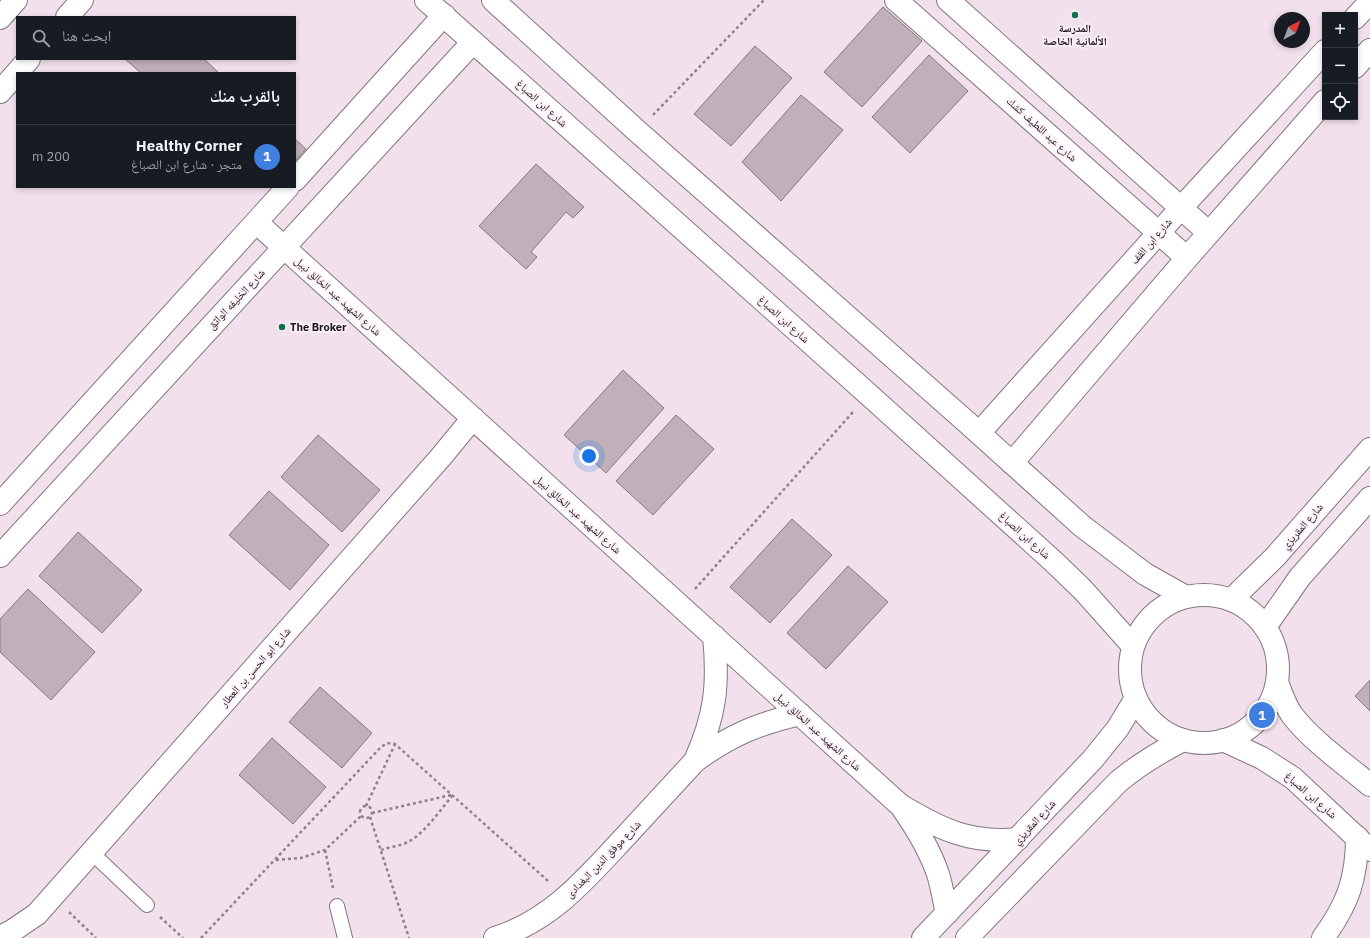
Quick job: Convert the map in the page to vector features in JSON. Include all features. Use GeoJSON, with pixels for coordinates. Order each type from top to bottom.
{"type":"FeatureCollection","features":[{"type":"Feature","properties":{"kind":"street"},"geometry":{"type":"LineString","coordinates":[[0,18],[16,0]]}},
{"type":"Feature","properties":{"kind":"street"},"geometry":{"type":"LineString","coordinates":[[68,16],[82,0]]}},
{"type":"Feature","properties":{"kind":"street","name":"شارع ابن الصباغ"},"geometry":{"type":"LineString","coordinates":[[426,0],[1054,562],[1083,590],[1133,646]]}},
{"type":"Feature","properties":{"kind":"street"},"geometry":{"type":"LineString","coordinates":[[493,0],[637,131],[1082,526],[1145,574],[1186,597]]}},
{"type":"Feature","properties":{"kind":"street","name":"شارع عبد اللطيف كشك"},"geometry":{"type":"LineString","coordinates":[[896,0],[1187,258]]}},
{"type":"Feature","properties":{"kind":"street"},"geometry":{"type":"LineString","coordinates":[[948,0],[1209,233]]}},
{"type":"Feature","properties":{"kind":"street"},"geometry":{"type":"LineString","coordinates":[[1358,15],[1370,2]]}},
{"type":"Feature","properties":{"kind":"street"},"geometry":{"type":"LineString","coordinates":[[296,179],[444,15]]}},
{"type":"Feature","properties":{"kind":"street","name":"شارع الخليفه الواثق"},"geometry":{"type":"LineString","coordinates":[[0,556],[473,42]]}},
{"type":"Feature","properties":{"kind":"street"},"geometry":{"type":"LineString","coordinates":[[1358,64],[1370,50]]}},
{"type":"Feature","properties":{"kind":"street","name":"شارع ابن القف"},"geometry":{"type":"LineString","coordinates":[[979,433],[1159,232],[1322,54]]}},
{"type":"Feature","properties":{"kind":"street"},"geometry":{"type":"LineString","coordinates":[[18,72],[28,60]]}},
{"type":"Feature","properties":{"kind":"street"},"geometry":{"type":"LineString","coordinates":[[0,92],[16,74]]}},
{"type":"Feature","properties":{"kind":"street"},"geometry":{"type":"LineString","coordinates":[[1012,463],[1187,258],[1322,104]]}},
{"type":"Feature","properties":{"kind":"street"},"geometry":{"type":"LineString","coordinates":[[0,504],[287,188]]}},
{"type":"Feature","properties":{"kind":"street","name":"شارع الشهيد عبد الخالق نبيل"},"geometry":{"type":"LineString","coordinates":[[256,222],[900,805],[941,828],[961,835],[1000,841],[1018,839]]}},
{"type":"Feature","properties":{"kind":"street","name":"شارع ابو الحسن بن العطار"},"geometry":{"type":"LineString","coordinates":[[0,936],[12,931],[36,914],[52,897],[440,458],[473,418]]}},
{"type":"Feature","properties":{"kind":"street","name":"شارع المقريزي"},"geometry":{"type":"LineString","coordinates":[[1231,600],[1275,557],[1370,449]]}},
{"type":"Feature","properties":{"kind":"street"},"geometry":{"type":"LineString","coordinates":[[1265,627],[1300,577],[1370,498]]}},
{"type":"Feature","properties":{"kind":"street"},"geometry":{"type":"LineString","coordinates":[[1208,595],[1231,600],[1244,606],[1256,616],[1265,627],[1274,644],[1277,663],[1277,682],[1272,698],[1264,712],[1252,724],[1239,734],[1223,740],[1203,742],[1183,740],[1164,730],[1148,716],[1136,698],[1130,678],[1133,646],[1141,629],[1153,614],[1168,603],[1186,597],[1208,595]]}},
{"type":"Feature","properties":{"kind":"street","name":"شارع موفق الدين البغدادى"},"geometry":{"type":"LineString","coordinates":[[696,761],[706,738],[716,688],[717,662],[714,636]]}},
{"type":"Feature","properties":{"kind":"street"},"geometry":{"type":"LineString","coordinates":[[1277,682],[1284,701],[1292,715],[1312,736],[1370,785]]}},
{"type":"Feature","properties":{"kind":"street","name":"شارع المقريزي"},"geometry":{"type":"LineString","coordinates":[[923,938],[1018,839],[1109,740],[1126,716],[1136,698]]}},
{"type":"Feature","properties":{"kind":"street","name":"شارع موفق الدين البغدادى"},"geometry":{"type":"LineString","coordinates":[[495,938],[513,932],[547,912],[566,898],[696,761],[714,748],[741,733],[770,722],[800,714]]}},
{"type":"Feature","properties":{"kind":"street"},"geometry":{"type":"LineString","coordinates":[[967,938],[1118,782],[1128,773],[1154,755],[1183,740]]}},
{"type":"Feature","properties":{"kind":"street","name":"شارع ابن الصباغ"},"geometry":{"type":"LineString","coordinates":[[1223,740],[1262,758],[1293,778],[1363,843]]}},
{"type":"Feature","properties":{"kind":"street","name":"شارع الشهيد عبد الخالق نبيل"},"geometry":{"type":"LineString","coordinates":[[900,805],[928,850],[938,875],[947,914]]}},
{"type":"Feature","properties":{"kind":"street"},"geometry":{"type":"LineString","coordinates":[[1323,938],[1336,922],[1346,902],[1353,881],[1357,859],[1363,843]]}},
{"type":"Feature","properties":{"kind":"street","name":"شارع ابو الحسن بن العطار"},"geometry":{"type":"LineString","coordinates":[[26,938],[36,914]]}},
{"type":"Feature","properties":{"kind":"lane"},"geometry":{"type":"LineString","coordinates":[[92,852],[147,905]]}},
{"type":"Feature","properties":{"kind":"lane"},"geometry":{"type":"LineString","coordinates":[[337,906],[345,938]]}},
{"type":"Feature","properties":{"kind":"path"},"geometry":{"type":"LineString","coordinates":[[637,131],[764,0]]}},
{"type":"Feature","properties":{"kind":"path"},"geometry":{"type":"LineString","coordinates":[[680,606],[868,394]]}},
{"type":"Feature","properties":{"kind":"path"},"geometry":{"type":"LineString","coordinates":[[201,938],[381,747],[387,743],[395,744],[566,898]]}},
{"type":"Feature","properties":{"kind":"path"},"geometry":{"type":"LineString","coordinates":[[361,816],[361,808],[366,806],[395,744]]}},
{"type":"Feature","properties":{"kind":"path"},"geometry":{"type":"LineString","coordinates":[[372,813],[453,795]]}},
{"type":"Feature","properties":{"kind":"path"},"geometry":{"type":"LineString","coordinates":[[380,850],[406,843],[415,838],[453,795]]}},
{"type":"Feature","properties":{"kind":"path"},"geometry":{"type":"LineString","coordinates":[[366,806],[370,808],[372,813]]}},
{"type":"Feature","properties":{"kind":"path"},"geometry":{"type":"LineString","coordinates":[[372,813],[370,817],[409,938]]}},
{"type":"Feature","properties":{"kind":"path"},"geometry":{"type":"LineString","coordinates":[[275,860],[301,858],[325,850],[361,816]]}},
{"type":"Feature","properties":{"kind":"path"},"geometry":{"type":"LineString","coordinates":[[361,816],[365,818],[370,817]]}},
{"type":"Feature","properties":{"kind":"path"},"geometry":{"type":"LineString","coordinates":[[325,850],[337,906]]}},
{"type":"Feature","properties":{"kind":"path"},"geometry":{"type":"LineString","coordinates":[[52,897],[96,938]]}},
{"type":"Feature","properties":{"kind":"path"},"geometry":{"type":"LineString","coordinates":[[147,905],[183,938]]}},
{"type":"Feature","properties":{"kind":"building"},"geometry":{"type":"Polygon","coordinates":[[[883,7],[922,41],[862,107],[824,72],[883,7]]]}},
{"type":"Feature","properties":{"kind":"building"},"geometry":{"type":"Polygon","coordinates":[[[755,46],[792,78],[731,146],[694,114],[755,46]]]}},
{"type":"Feature","properties":{"kind":"building"},"geometry":{"type":"Polygon","coordinates":[[[929,55],[968,91],[910,153],[872,117],[929,55]]]}},
{"type":"Feature","properties":{"kind":"building"},"geometry":{"type":"Polygon","coordinates":[[[126,60],[205,60],[218,72],[140,72],[126,60]]]}},
{"type":"Feature","properties":{"kind":"building"},"geometry":{"type":"Polygon","coordinates":[[[801,95],[843,130],[781,201],[742,162],[801,95]]]}},
{"type":"Feature","properties":{"kind":"building"},"geometry":{"type":"Polygon","coordinates":[[[296,140],[306,149],[296,160],[296,140]]]}},
{"type":"Feature","properties":{"kind":"building"},"geometry":{"type":"Polygon","coordinates":[[[536,164],[584,207],[573,218],[566,212],[531,252],[537,257],[526,269],[479,226],[536,164]]]}},
{"type":"Feature","properties":{"kind":"building"},"geometry":{"type":"Polygon","coordinates":[[[623,370],[664,408],[606,473],[564,435],[623,370]]]}},
{"type":"Feature","properties":{"kind":"building"},"geometry":{"type":"Polygon","coordinates":[[[676,415],[714,449],[653,515],[616,481],[676,415]]]}},
{"type":"Feature","properties":{"kind":"building"},"geometry":{"type":"Polygon","coordinates":[[[318,435],[380,490],[342,532],[281,477],[318,435]]]}},
{"type":"Feature","properties":{"kind":"building"},"geometry":{"type":"Polygon","coordinates":[[[269,491],[329,545],[290,590],[229,535],[269,491]]]}},
{"type":"Feature","properties":{"kind":"building"},"geometry":{"type":"Polygon","coordinates":[[[792,519],[832,555],[770,623],[730,587],[792,519]]]}},
{"type":"Feature","properties":{"kind":"building"},"geometry":{"type":"Polygon","coordinates":[[[78,532],[142,590],[102,633],[39,576],[78,532]]]}},
{"type":"Feature","properties":{"kind":"building"},"geometry":{"type":"Polygon","coordinates":[[[848,566],[888,602],[826,669],[787,633],[848,566]]]}},
{"type":"Feature","properties":{"kind":"building"},"geometry":{"type":"Polygon","coordinates":[[[28,589],[95,652],[51,700],[0,652],[0,619],[28,589]]]}},
{"type":"Feature","properties":{"kind":"building"},"geometry":{"type":"Polygon","coordinates":[[[1370,680],[1370,711],[1355,696],[1370,680]]]}},
{"type":"Feature","properties":{"kind":"building"},"geometry":{"type":"Polygon","coordinates":[[[320,687],[372,733],[342,768],[289,722],[320,687]]]}},
{"type":"Feature","properties":{"kind":"building"},"geometry":{"type":"Polygon","coordinates":[[[272,738],[326,787],[293,824],[239,775],[272,738]]]}},
{"type":"Feature","properties":{"kind":"place","name":"المدرسة الألمانية الخاصة"},"geometry":{"type":"Point","coordinates":[1075,15]}},
{"type":"Feature","properties":{"kind":"place","name":"The Broker"},"geometry":{"type":"Point","coordinates":[282,327]}},
{"type":"Feature","properties":{"kind":"place","name":"Healthy Corner"},"geometry":{"type":"Point","coordinates":[1262,715]}}]}
